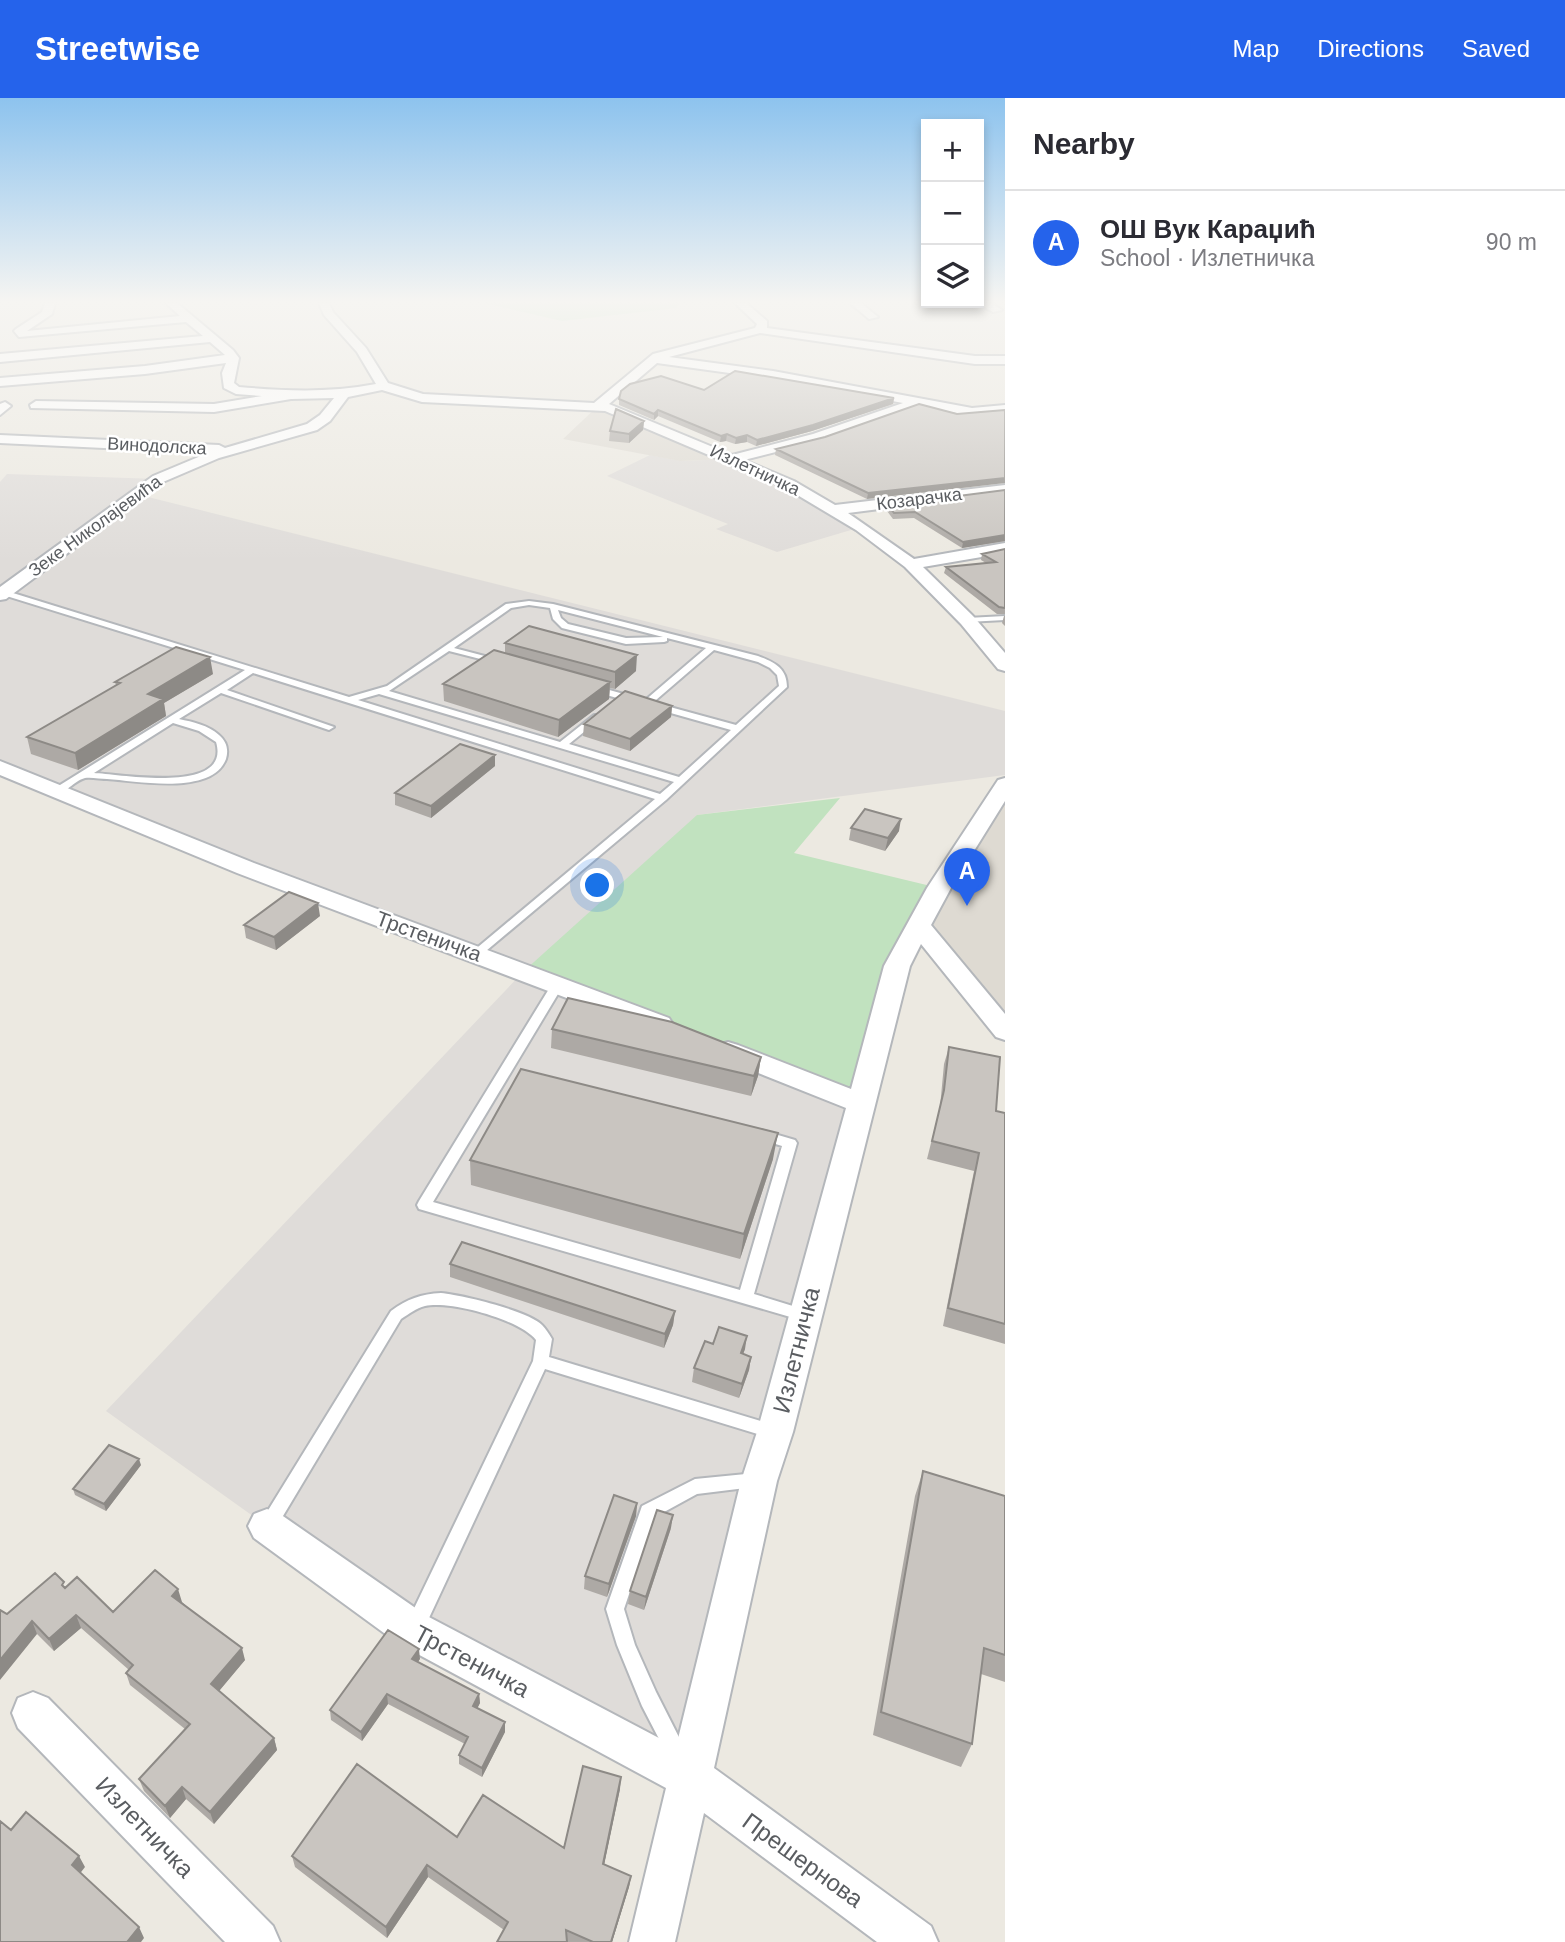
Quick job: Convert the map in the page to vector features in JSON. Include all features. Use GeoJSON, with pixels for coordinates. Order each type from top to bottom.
{"type":"FeatureCollection","features":[{"type":"Feature","properties":{"kind":"street"},"geometry":{"type":"LineString","coordinates":[[234,389],[290,395],[344,394],[368,389]]}},
{"type":"Feature","properties":{"kind":"street","name":"Излетничка"},"geometry":{"type":"LineString","coordinates":[[393,389],[422,398],[599,405],[626,413],[789,484],[833,510],[911,564],[967,620],[1005,666]]}},
{"type":"Feature","properties":{"kind":"street"},"geometry":{"type":"LineString","coordinates":[[599,405],[618,389]]}},
{"type":"Feature","properties":{"kind":"street"},"geometry":{"type":"LineString","coordinates":[[845,389],[972,412],[1005,409]]}},
{"type":"Feature","properties":{"kind":"street","name":"Зеке Николајевића"},"geometry":{"type":"LineString","coordinates":[[1,593],[158,479],[231,450],[312,427],[325,418],[344,394]]}},
{"type":"Feature","properties":{"kind":"street"},"geometry":{"type":"LineString","coordinates":[[36,405],[206,408],[290,395]]}},
{"type":"Feature","properties":{"kind":"street"},"geometry":{"type":"LineString","coordinates":[[731,459],[818,436],[917,402]]}},
{"type":"Feature","properties":{"kind":"street","name":"Винодолска"},"geometry":{"type":"LineString","coordinates":[[0,439],[231,450]]}},
{"type":"Feature","properties":{"kind":"street","name":"Козарачка"},"geometry":{"type":"LineString","coordinates":[[833,510],[1005,489]]}},
{"type":"Feature","properties":{"kind":"street"},"geometry":{"type":"LineString","coordinates":[[911,564],[1005,548]]}},
{"type":"Feature","properties":{"kind":"street","name":"Трстеничка"},"geometry":{"type":"LineString","coordinates":[[0,767],[56,792],[314,894],[558,984],[684,1034]]}},
{"type":"Feature","properties":{"kind":"street","name":"Излетничка"},"geometry":{"type":"LineString","coordinates":[[652,1942],[759,1480],[775,1432],[897,966],[1005,784]]}},
{"type":"Feature","properties":{"kind":"street"},"geometry":{"type":"LineString","coordinates":[[919,925],[1005,1031]]}},
{"type":"Feature","properties":{"kind":"street"},"geometry":{"type":"LineString","coordinates":[[709,1044],[860,1103]]}},
{"type":"Feature","properties":{"kind":"street","name":"Трстеничка"},"geometry":{"type":"LineString","coordinates":[[267,1526],[413,1630],[690,1777]]}},
{"type":"Feature","properties":{"kind":"street","name":"Излетничка"},"geometry":{"type":"LineString","coordinates":[[33,1713],[257,1942]]}},
{"type":"Feature","properties":{"kind":"street","name":"Прешернова"},"geometry":{"type":"LineString","coordinates":[[690,1777],[915,1942]]}},
{"type":"Feature","properties":{"kind":"lane"},"geometry":{"type":"LineString","coordinates":[[1,593],[662,798]]}},
{"type":"Feature","properties":{"kind":"lane"},"geometry":{"type":"LineString","coordinates":[[349,700],[397,683],[509,606],[529,603],[553,606],[763,660],[780,671],[785,680],[783,687],[662,798],[476,954]]}},
{"type":"Feature","properties":{"kind":"lane"},"geometry":{"type":"LineString","coordinates":[[553,606],[557,619],[565,626],[618,640],[676,638]]}},
{"type":"Feature","properties":{"kind":"lane"},"geometry":{"type":"LineString","coordinates":[[967,620],[1005,618]]}},
{"type":"Feature","properties":{"kind":"lane"},"geometry":{"type":"LineString","coordinates":[[646,704],[712,647]]}},
{"type":"Feature","properties":{"kind":"lane"},"geometry":{"type":"LineString","coordinates":[[446,648],[514,667]]}},
{"type":"Feature","properties":{"kind":"lane"},"geometry":{"type":"LineString","coordinates":[[56,792],[252,670]]}},
{"type":"Feature","properties":{"kind":"lane"},"geometry":{"type":"LineString","coordinates":[[581,685],[738,729]]}},
{"type":"Feature","properties":{"kind":"lane"},"geometry":{"type":"LineString","coordinates":[[219,690],[329,727]]}},
{"type":"Feature","properties":{"kind":"lane"},"geometry":{"type":"LineString","coordinates":[[379,691],[680,781]]}},
{"type":"Feature","properties":{"kind":"lane"},"geometry":{"type":"LineString","coordinates":[[612,705],[622,697]]}},
{"type":"Feature","properties":{"kind":"lane"},"geometry":{"type":"LineString","coordinates":[[562,745],[602,713]]}},
{"type":"Feature","properties":{"kind":"lane"},"geometry":{"type":"LineString","coordinates":[[83,775],[177,781],[204,776],[212,771],[222,757],[223,747],[218,740],[201,729],[172,720]]}},
{"type":"Feature","properties":{"kind":"lane"},"geometry":{"type":"LineString","coordinates":[[558,984],[514,1071],[424,1205],[805,1315]]}},
{"type":"Feature","properties":{"kind":"lane"},"geometry":{"type":"LineString","coordinates":[[745,1298],[790,1143],[750,1133]]}},
{"type":"Feature","properties":{"kind":"lane"},"geometry":{"type":"LineString","coordinates":[[267,1526],[396,1315],[407,1305],[420,1299],[435,1297],[523,1321],[536,1328],[544,1339],[541,1361],[413,1630]]}},
{"type":"Feature","properties":{"kind":"lane"},"geometry":{"type":"LineString","coordinates":[[541,1361],[775,1432]]}},
{"type":"Feature","properties":{"kind":"lane"},"geometry":{"type":"LineString","coordinates":[[690,1777],[649,1699],[626,1645],[615,1609],[648,1512],[695,1487],[759,1480]]}},
{"type":"Feature","properties":{"kind":"shaded area"},"geometry":{"type":"Polygon","coordinates":[[[599,405],[731,459],[680,461],[563,439],[599,405]]]}},
{"type":"Feature","properties":{"kind":"shaded area"},"geometry":{"type":"Polygon","coordinates":[[[650,455],[681,461],[731,459],[861,527],[777,552],[716,529],[728,524],[607,476],[650,455]]]}},
{"type":"Feature","properties":{"kind":"shaded area"},"geometry":{"type":"Polygon","coordinates":[[[7,474],[158,479],[136,494],[1005,711],[1005,775],[697,815],[860,1103],[688,1771],[267,1526],[106,1411],[523,972],[0,767],[0,482],[7,474]]]}},
{"type":"Feature","properties":{"kind":"shaded area"},"geometry":{"type":"Polygon","coordinates":[[[1005,792],[1005,1031],[919,925],[1005,792]]]}},
{"type":"Feature","properties":{"kind":"green space"},"geometry":{"type":"Polygon","coordinates":[[[840,798],[794,853],[939,888],[897,966],[860,1103],[524,971],[697,815],[840,798]]]}},
{"type":"Feature","properties":{"kind":"building"},"geometry":{"type":"Polygon","coordinates":[[[624,389],[841,389],[894,398],[757,440],[747,435],[736,438],[727,434],[721,436],[658,410],[654,414],[619,399],[624,389]]]}},
{"type":"Feature","properties":{"kind":"building"},"geometry":{"type":"Polygon","coordinates":[[[919,404],[957,414],[1005,410],[1005,478],[868,493],[776,449],[825,437],[919,404]]]}},
{"type":"Feature","properties":{"kind":"building"},"geometry":{"type":"Polygon","coordinates":[[[616,409],[644,421],[629,434],[610,431],[616,409]]]}},
{"type":"Feature","properties":{"kind":"building"},"geometry":{"type":"Polygon","coordinates":[[[1005,490],[1005,535],[963,542],[915,512],[894,513],[888,505],[1005,490]]]}},
{"type":"Feature","properties":{"kind":"building"},"geometry":{"type":"Polygon","coordinates":[[[1005,549],[1005,608],[999,607],[946,567],[996,562],[982,554],[1005,549]]]}},
{"type":"Feature","properties":{"kind":"building"},"geometry":{"type":"Polygon","coordinates":[[[529,626],[637,655],[615,672],[505,643],[529,626]]]}},
{"type":"Feature","properties":{"kind":"building"},"geometry":{"type":"Polygon","coordinates":[[[176,647],[210,657],[148,694],[163,699],[75,753],[27,737],[120,683],[115,682],[176,647]]]}},
{"type":"Feature","properties":{"kind":"building"},"geometry":{"type":"Polygon","coordinates":[[[494,650],[610,682],[559,720],[443,684],[494,650]]]}},
{"type":"Feature","properties":{"kind":"building"},"geometry":{"type":"Polygon","coordinates":[[[625,691],[672,706],[630,739],[584,724],[625,691]]]}},
{"type":"Feature","properties":{"kind":"building"},"geometry":{"type":"Polygon","coordinates":[[[460,744],[495,755],[431,806],[395,793],[460,744]]]}},
{"type":"Feature","properties":{"kind":"building"},"geometry":{"type":"Polygon","coordinates":[[[865,809],[901,819],[888,838],[851,828],[865,809]]]}},
{"type":"Feature","properties":{"kind":"building"},"geometry":{"type":"Polygon","coordinates":[[[289,892],[318,903],[274,937],[244,925],[289,892]]]}},
{"type":"Feature","properties":{"kind":"building"},"geometry":{"type":"Polygon","coordinates":[[[568,998],[672,1022],[761,1057],[754,1076],[552,1029],[568,998]]]}},
{"type":"Feature","properties":{"kind":"building"},"geometry":{"type":"Polygon","coordinates":[[[949,1047],[1000,1057],[996,1111],[1005,1113],[1005,1324],[948,1308],[979,1153],[932,1141],[944,1090],[949,1047]]]}},
{"type":"Feature","properties":{"kind":"building"},"geometry":{"type":"Polygon","coordinates":[[[521,1069],[778,1133],[744,1234],[470,1160],[521,1069]]]}},
{"type":"Feature","properties":{"kind":"building"},"geometry":{"type":"Polygon","coordinates":[[[462,1242],[675,1311],[665,1334],[450,1264],[462,1242]]]}},
{"type":"Feature","properties":{"kind":"building"},"geometry":{"type":"Polygon","coordinates":[[[719,1327],[747,1336],[741,1353],[751,1357],[742,1384],[694,1368],[705,1341],[713,1344],[719,1327]]]}},
{"type":"Feature","properties":{"kind":"building"},"geometry":{"type":"Polygon","coordinates":[[[109,1445],[139,1459],[104,1504],[73,1489],[109,1445]]]}},
{"type":"Feature","properties":{"kind":"building"},"geometry":{"type":"Polygon","coordinates":[[[923,1471],[1005,1496],[1005,1655],[984,1648],[972,1744],[881,1712],[923,1471]]]}},
{"type":"Feature","properties":{"kind":"building"},"geometry":{"type":"Polygon","coordinates":[[[614,1495],[637,1503],[609,1584],[585,1576],[614,1495]]]}},
{"type":"Feature","properties":{"kind":"building"},"geometry":{"type":"Polygon","coordinates":[[[657,1510],[673,1515],[646,1597],[630,1591],[657,1510]]]}},
{"type":"Feature","properties":{"kind":"building"},"geometry":{"type":"Polygon","coordinates":[[[155,1570],[178,1589],[172,1596],[242,1648],[211,1684],[274,1738],[210,1812],[182,1787],[165,1806],[139,1779],[190,1724],[126,1673],[133,1665],[76,1615],[49,1639],[32,1621],[0,1660],[0,1610],[7,1614],[55,1573],[64,1582],[62,1585],[65,1588],[77,1577],[113,1612],[155,1570]]]}},
{"type":"Feature","properties":{"kind":"building"},"geometry":{"type":"Polygon","coordinates":[[[388,1630],[419,1649],[412,1659],[479,1694],[473,1706],[505,1722],[482,1768],[459,1755],[468,1737],[387,1694],[361,1732],[330,1710],[388,1630]]]}},
{"type":"Feature","properties":{"kind":"building"},"geometry":{"type":"Polygon","coordinates":[[[357,1764],[457,1837],[483,1795],[564,1848],[583,1766],[621,1777],[603,1864],[631,1876],[611,1942],[593,1942],[566,1930],[567,1942],[497,1942],[508,1922],[427,1865],[386,1927],[292,1856],[357,1764]]]}},
{"type":"Feature","properties":{"kind":"building"},"geometry":{"type":"Polygon","coordinates":[[[26,1812],[79,1856],[72,1865],[139,1927],[127,1942],[0,1942],[0,1821],[11,1830],[26,1812]]]}},
{"type":"Feature","properties":{"kind":"place","name":"ОШ Вук Караџић"},"geometry":{"type":"Point","coordinates":[967,906]}}]}
